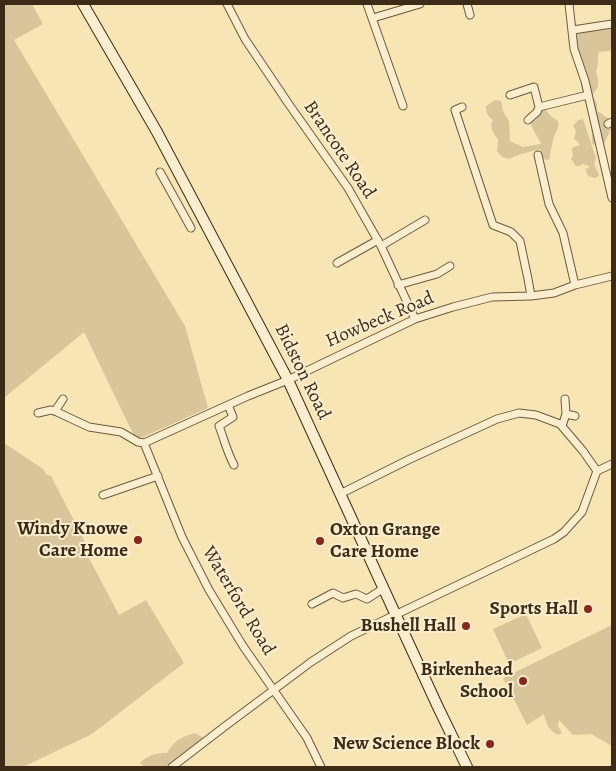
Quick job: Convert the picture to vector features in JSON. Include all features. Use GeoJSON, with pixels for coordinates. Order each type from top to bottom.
{"type":"FeatureCollection","features":[{"type":"Feature","properties":{"kind":"main road","name":"Bidston Road"},"geometry":{"type":"LineString","coordinates":[[83,4],[157,132],[288,380],[467,767]]}},
{"type":"Feature","properties":{"kind":"street","name":"Brancote Road"},"geometry":{"type":"LineString","coordinates":[[227,4],[245,38],[348,188],[380,243],[415,319]]}},
{"type":"Feature","properties":{"kind":"street"},"geometry":{"type":"LineString","coordinates":[[367,4],[403,106]]}},
{"type":"Feature","properties":{"kind":"street"},"geometry":{"type":"LineString","coordinates":[[373,18],[420,4]]}},
{"type":"Feature","properties":{"kind":"street"},"geometry":{"type":"LineString","coordinates":[[467,4],[470,15]]}},
{"type":"Feature","properties":{"kind":"street"},"geometry":{"type":"LineString","coordinates":[[569,4],[574,49],[588,95],[612,198]]}},
{"type":"Feature","properties":{"kind":"street"},"geometry":{"type":"LineString","coordinates":[[573,30],[612,24]]}},
{"type":"Feature","properties":{"kind":"street"},"geometry":{"type":"LineString","coordinates":[[510,95],[534,88],[539,107]]}},
{"type":"Feature","properties":{"kind":"street"},"geometry":{"type":"LineString","coordinates":[[528,120],[539,107],[588,95]]}},
{"type":"Feature","properties":{"kind":"street"},"geometry":{"type":"LineString","coordinates":[[462,108],[455,110],[493,225],[510,232],[520,241],[531,296]]}},
{"type":"Feature","properties":{"kind":"street"},"geometry":{"type":"LineString","coordinates":[[538,155],[549,204],[563,233],[575,285]]}},
{"type":"Feature","properties":{"kind":"street"},"geometry":{"type":"LineString","coordinates":[[160,172],[191,228]]}},
{"type":"Feature","properties":{"kind":"street"},"geometry":{"type":"LineString","coordinates":[[175,200],[189,192]]}},
{"type":"Feature","properties":{"kind":"street"},"geometry":{"type":"LineString","coordinates":[[337,263],[425,220]]}},
{"type":"Feature","properties":{"kind":"street"},"geometry":{"type":"LineString","coordinates":[[398,285],[437,274],[450,266]]}},
{"type":"Feature","properties":{"kind":"street","name":"Howbeck Road"},"geometry":{"type":"LineString","coordinates":[[144,443],[288,380],[415,319],[492,297],[531,296],[554,292],[612,276]]}},
{"type":"Feature","properties":{"kind":"street"},"geometry":{"type":"LineString","coordinates":[[54,411],[63,398]]}},
{"type":"Feature","properties":{"kind":"street"},"geometry":{"type":"LineString","coordinates":[[562,426],[566,414],[564,399]]}},
{"type":"Feature","properties":{"kind":"street"},"geometry":{"type":"LineString","coordinates":[[228,405],[232,417],[219,426],[227,446],[226,452],[234,465]]}},
{"type":"Feature","properties":{"kind":"street"},"geometry":{"type":"LineString","coordinates":[[38,413],[51,410],[88,427],[121,432],[138,442],[144,443]]}},
{"type":"Feature","properties":{"kind":"street"},"geometry":{"type":"LineString","coordinates":[[340,494],[497,419],[519,414],[536,415],[562,426],[597,470]]}},
{"type":"Feature","properties":{"kind":"street"},"geometry":{"type":"LineString","coordinates":[[566,414],[575,416]]}},
{"type":"Feature","properties":{"kind":"street","name":"Waterford Road"},"geometry":{"type":"LineString","coordinates":[[144,443],[182,537],[209,590],[243,646],[306,738],[321,767]]}},
{"type":"Feature","properties":{"kind":"street"},"geometry":{"type":"LineString","coordinates":[[172,767],[311,662],[351,636],[554,539],[564,532],[582,512],[597,470],[612,464]]}},
{"type":"Feature","properties":{"kind":"street"},"geometry":{"type":"LineString","coordinates":[[103,496],[158,476]]}},
{"type":"Feature","properties":{"kind":"street"},"geometry":{"type":"LineString","coordinates":[[312,604],[333,593],[344,598],[356,594],[367,599],[384,588]]}},
{"type":"Feature","properties":{"kind":"shaded area"},"geometry":{"type":"Polygon","coordinates":[[[4,4],[32,4],[43,24],[14,40],[185,326],[208,408],[136,440],[84,332],[4,398],[4,4]]]}},
{"type":"Feature","properties":{"kind":"shaded area"},"geometry":{"type":"Polygon","coordinates":[[[612,26],[612,49],[599,52],[598,56],[596,72],[598,87],[593,94],[583,95],[572,43],[577,34],[586,30],[612,26]]]}},
{"type":"Feature","properties":{"kind":"shaded area"},"geometry":{"type":"Polygon","coordinates":[[[593,97],[597,104],[597,111],[608,118],[611,129],[604,144],[597,147],[592,143],[591,120],[585,98],[593,97]]]}},
{"type":"Feature","properties":{"kind":"shaded area"},"geometry":{"type":"Polygon","coordinates":[[[495,100],[501,101],[503,111],[509,121],[510,141],[523,147],[541,144],[529,122],[532,118],[536,120],[543,107],[558,121],[549,160],[543,159],[540,149],[509,159],[502,157],[497,151],[498,139],[491,125],[493,120],[486,110],[486,106],[495,100]]]}},
{"type":"Feature","properties":{"kind":"shaded area"},"geometry":{"type":"Polygon","coordinates":[[[583,119],[596,158],[594,164],[599,175],[596,178],[588,176],[585,169],[589,168],[589,166],[583,164],[576,166],[571,159],[573,156],[572,148],[580,146],[574,139],[576,131],[573,126],[578,120],[583,119]]]}},
{"type":"Feature","properties":{"kind":"shaded area"},"geometry":{"type":"Polygon","coordinates":[[[4,443],[51,476],[85,542],[81,543],[119,615],[146,600],[184,663],[92,734],[23,767],[4,767],[4,443]]]}},
{"type":"Feature","properties":{"kind":"shaded area"},"geometry":{"type":"Polygon","coordinates":[[[526,614],[542,648],[509,664],[493,629],[526,614]]]}},
{"type":"Feature","properties":{"kind":"shaded area"},"geometry":{"type":"Polygon","coordinates":[[[612,625],[612,746],[591,734],[573,735],[559,720],[558,726],[562,733],[558,735],[548,726],[544,714],[527,725],[503,678],[612,625]]]}},
{"type":"Feature","properties":{"kind":"shaded area"},"geometry":{"type":"Polygon","coordinates":[[[195,733],[207,740],[193,757],[184,758],[173,767],[144,767],[140,763],[152,755],[167,753],[179,740],[195,733]]]}},
{"type":"Feature","properties":{"kind":"place","name":"Windy Knowe Care Home"},"geometry":{"type":"Point","coordinates":[138,540]}},
{"type":"Feature","properties":{"kind":"place","name":"Oxton Grange Care Home"},"geometry":{"type":"Point","coordinates":[320,541]}},
{"type":"Feature","properties":{"kind":"place","name":"Sports Hall"},"geometry":{"type":"Point","coordinates":[588,609]}},
{"type":"Feature","properties":{"kind":"place","name":"Bushell Hall"},"geometry":{"type":"Point","coordinates":[466,626]}},
{"type":"Feature","properties":{"kind":"place","name":"Birkenhead School"},"geometry":{"type":"Point","coordinates":[523,681]}},
{"type":"Feature","properties":{"kind":"place","name":"New Science Block"},"geometry":{"type":"Point","coordinates":[490,744]}}]}
